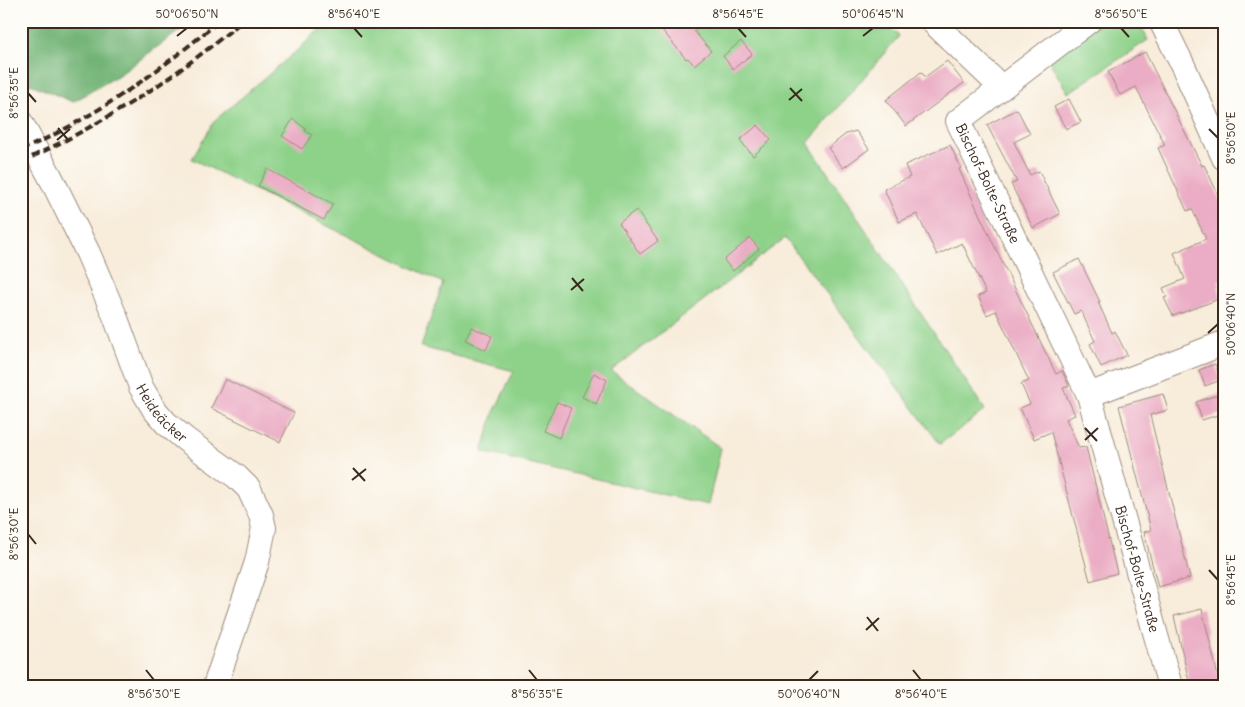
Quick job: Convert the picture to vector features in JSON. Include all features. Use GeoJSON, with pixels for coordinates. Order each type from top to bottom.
{"type":"FeatureCollection","features":[{"type":"Feature","properties":{"kind":"street"},"geometry":{"type":"LineString","coordinates":[[932,21],[1001,87]]}},
{"type":"Feature","properties":{"kind":"street","name":"Bischof-Bolte-Straße"},"geometry":{"type":"LineString","coordinates":[[1090,21],[958,121],[1089,395],[1170,686]]}},
{"type":"Feature","properties":{"kind":"street"},"geometry":{"type":"LineString","coordinates":[[1161,21],[1224,158]]}},
{"type":"Feature","properties":{"kind":"street","name":"Heideäcker"},"geometry":{"type":"LineString","coordinates":[[21,123],[88,253],[115,316],[141,387],[154,409],[166,423],[185,439],[237,477],[249,489],[261,515],[264,528],[257,562],[215,686]]}},
{"type":"Feature","properties":{"kind":"street"},"geometry":{"type":"LineString","coordinates":[[1089,395],[1224,343]]}},
{"type":"Feature","properties":{"kind":"green space"},"geometry":{"type":"Polygon","coordinates":[[[24,21],[193,21],[119,75],[73,102],[21,80],[21,25],[24,21]]]}},
{"type":"Feature","properties":{"kind":"green space"},"geometry":{"type":"Polygon","coordinates":[[[328,21],[884,21],[899,36],[808,143],[985,410],[940,444],[785,238],[611,371],[721,448],[708,505],[482,452],[494,412],[514,371],[421,347],[443,283],[192,159],[215,120],[300,48],[328,21]]]}},
{"type":"Feature","properties":{"kind":"green space"},"geometry":{"type":"Polygon","coordinates":[[[1102,21],[1138,21],[1148,40],[1068,93],[1049,61],[1102,21]]]}},
{"type":"Feature","properties":{"kind":"building"},"geometry":{"type":"Polygon","coordinates":[[[674,21],[706,21],[694,31],[711,51],[694,65],[688,58],[686,59],[662,30],[674,21]]]}},
{"type":"Feature","properties":{"kind":"building"},"geometry":{"type":"Polygon","coordinates":[[[741,41],[752,54],[733,69],[723,56],[741,41]]]}},
{"type":"Feature","properties":{"kind":"building"},"geometry":{"type":"Polygon","coordinates":[[[1145,52],[1224,207],[1224,280],[1218,282],[1222,298],[1173,316],[1164,298],[1167,297],[1163,288],[1185,279],[1174,253],[1206,239],[1192,209],[1187,211],[1158,148],[1165,145],[1136,87],[1120,95],[1108,72],[1145,52]]]}},
{"type":"Feature","properties":{"kind":"building"},"geometry":{"type":"Polygon","coordinates":[[[947,61],[964,83],[906,126],[886,100],[921,72],[925,77],[947,61]]]}},
{"type":"Feature","properties":{"kind":"building"},"geometry":{"type":"Polygon","coordinates":[[[1069,99],[1081,122],[1066,129],[1054,107],[1069,99]]]}},
{"type":"Feature","properties":{"kind":"building"},"geometry":{"type":"Polygon","coordinates":[[[1017,109],[1030,134],[1014,142],[1030,175],[1039,171],[1060,214],[1033,228],[1011,184],[1017,182],[987,125],[1017,109]]]}},
{"type":"Feature","properties":{"kind":"building"},"geometry":{"type":"Polygon","coordinates":[[[293,119],[312,135],[302,149],[282,136],[293,119]]]}},
{"type":"Feature","properties":{"kind":"building"},"geometry":{"type":"Polygon","coordinates":[[[758,125],[771,140],[753,156],[740,140],[758,125]]]}},
{"type":"Feature","properties":{"kind":"building"},"geometry":{"type":"Polygon","coordinates":[[[856,131],[869,149],[843,168],[828,148],[846,134],[856,131]]]}},
{"type":"Feature","properties":{"kind":"building"},"geometry":{"type":"Polygon","coordinates":[[[950,145],[982,220],[1056,374],[1062,371],[1069,386],[1063,388],[1075,415],[1066,419],[1079,448],[1086,447],[1117,573],[1090,581],[1051,432],[1034,439],[1020,408],[1030,404],[1021,384],[1029,381],[996,311],[987,315],[978,296],[986,293],[962,243],[937,255],[917,214],[899,222],[884,189],[910,177],[905,165],[950,145]]]}},
{"type":"Feature","properties":{"kind":"building"},"geometry":{"type":"Polygon","coordinates":[[[267,169],[333,204],[324,220],[258,186],[267,169]]]}},
{"type":"Feature","properties":{"kind":"building"},"geometry":{"type":"Polygon","coordinates":[[[636,210],[658,241],[640,254],[619,223],[636,210]]]}},
{"type":"Feature","properties":{"kind":"building"},"geometry":{"type":"Polygon","coordinates":[[[750,238],[759,249],[733,271],[724,260],[750,238]]]}},
{"type":"Feature","properties":{"kind":"building"},"geometry":{"type":"Polygon","coordinates":[[[1079,259],[1100,302],[1098,302],[1112,333],[1115,331],[1127,355],[1101,367],[1090,344],[1095,341],[1081,311],[1074,314],[1053,272],[1079,259]]]}},
{"type":"Feature","properties":{"kind":"building"},"geometry":{"type":"Polygon","coordinates":[[[471,327],[492,336],[486,350],[465,340],[471,327]]]}},
{"type":"Feature","properties":{"kind":"building"},"geometry":{"type":"Polygon","coordinates":[[[1215,364],[1221,380],[1205,386],[1199,370],[1215,364]]]}},
{"type":"Feature","properties":{"kind":"building"},"geometry":{"type":"Polygon","coordinates":[[[594,373],[607,380],[596,404],[582,397],[594,373]]]}},
{"type":"Feature","properties":{"kind":"building"},"geometry":{"type":"Polygon","coordinates":[[[225,379],[294,413],[280,442],[211,408],[225,379]]]}},
{"type":"Feature","properties":{"kind":"building"},"geometry":{"type":"Polygon","coordinates":[[[1163,394],[1168,410],[1150,415],[1190,578],[1158,587],[1144,532],[1151,530],[1119,406],[1163,394]]]}},
{"type":"Feature","properties":{"kind":"building"},"geometry":{"type":"Polygon","coordinates":[[[1220,394],[1224,404],[1224,413],[1202,420],[1196,402],[1220,394]]]}},
{"type":"Feature","properties":{"kind":"building"},"geometry":{"type":"Polygon","coordinates":[[[557,402],[571,408],[559,438],[543,431],[557,402]]]}},
{"type":"Feature","properties":{"kind":"building"},"geometry":{"type":"Polygon","coordinates":[[[1202,609],[1220,686],[1190,686],[1174,616],[1202,609]]]}},
{"type":"Feature","properties":{"kind":"railway"},"geometry":{"type":"LineString","coordinates":[[21,150],[74,124],[125,93],[174,58],[219,21]]}},
{"type":"Feature","properties":{"kind":"railway"},"geometry":{"type":"LineString","coordinates":[[21,162],[109,116],[163,82],[242,21]]}}]}
